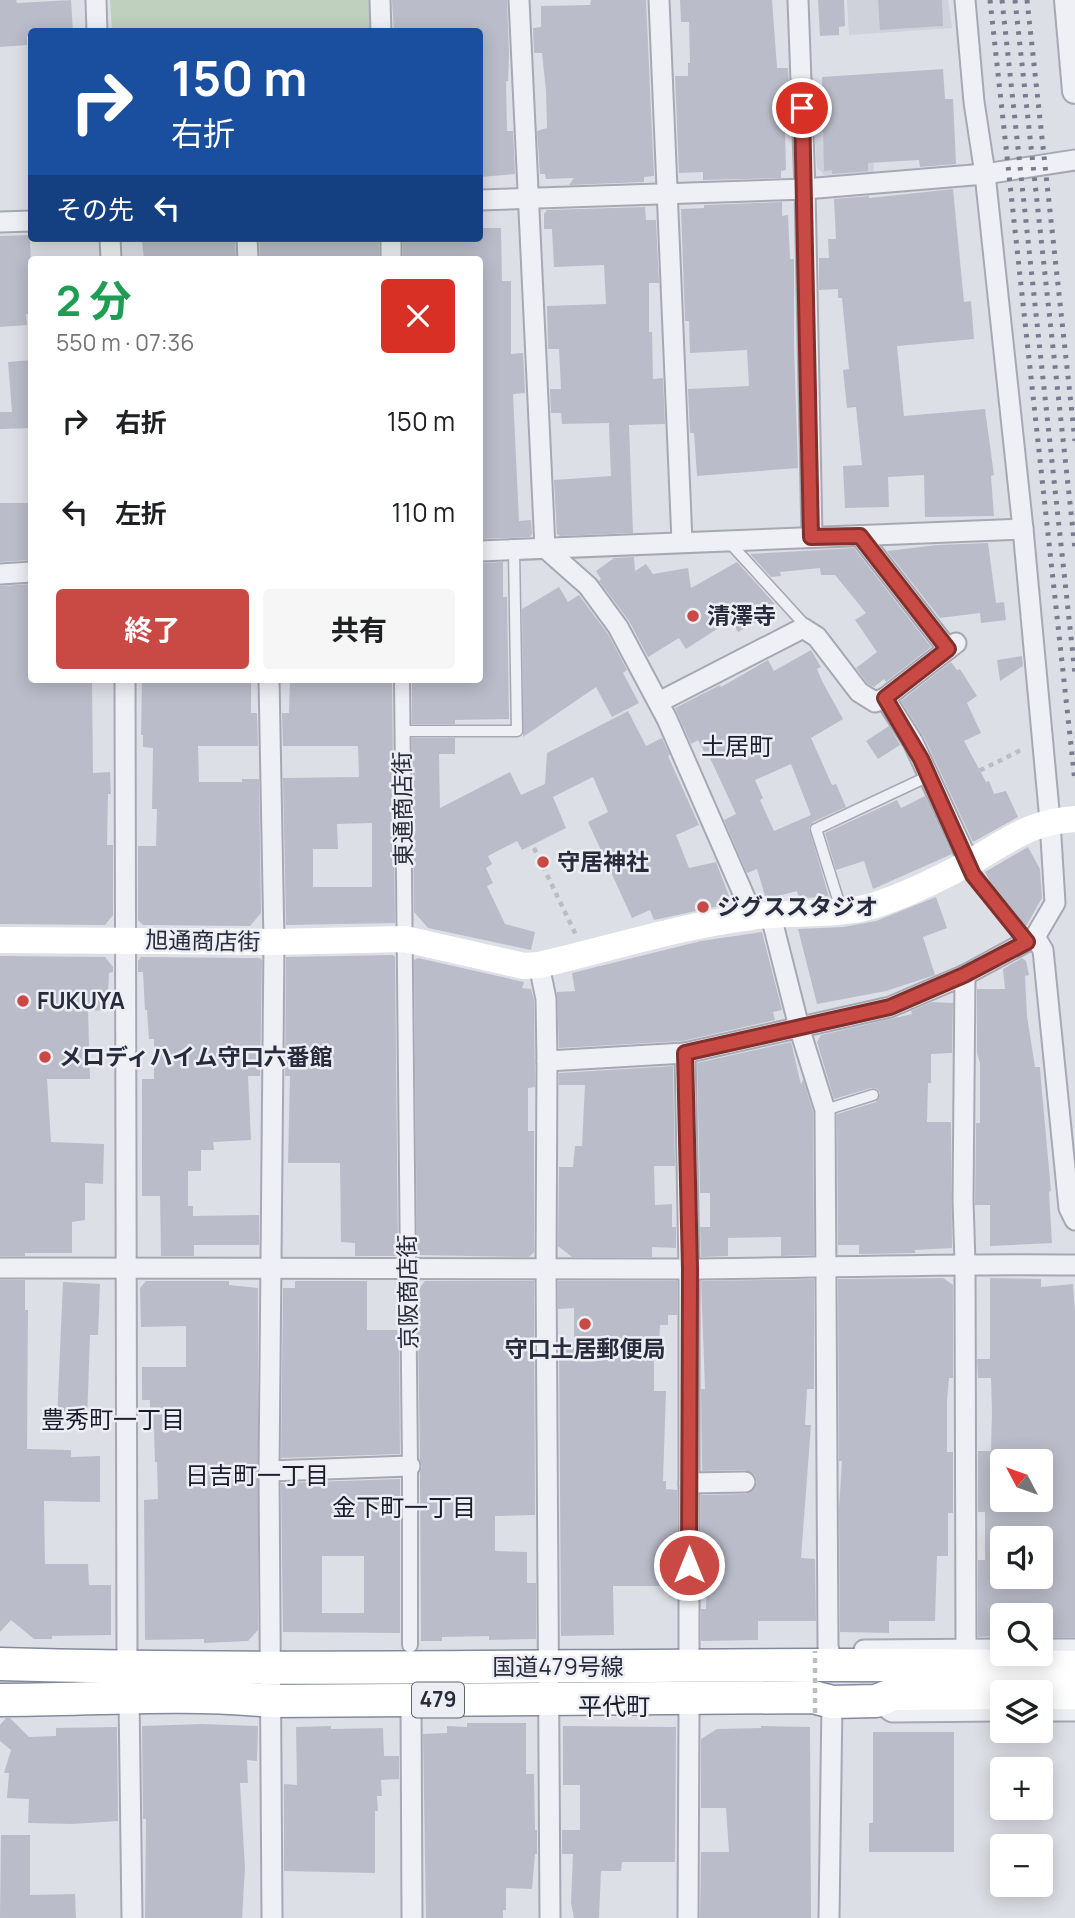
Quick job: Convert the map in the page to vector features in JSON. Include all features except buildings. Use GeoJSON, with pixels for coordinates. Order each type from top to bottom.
{"type":"FeatureCollection","features":[{"type":"Feature","properties":{"kind":"highway","name":"国道479号線"},"geometry":{"type":"LineString","coordinates":[[0,1700],[128,1682],[409,1656],[549,1667],[689,1666],[823,1655],[1075,1667]]}},
{"type":"Feature","properties":{"kind":"highway","name":"国道479号線"},"geometry":{"type":"LineString","coordinates":[[0,1664],[272,1701],[813,1697],[823,1707],[876,1700],[894,1694],[990,1693]]}},
{"type":"Feature","properties":{"kind":"highway"},"geometry":{"type":"LineString","coordinates":[[1053,1693],[1075,1693]]}},
{"type":"Feature","properties":{"kind":"main road","name":"旭通商店街"},"geometry":{"type":"LineString","coordinates":[[0,940],[274,942],[405,939],[524,966],[539,965],[627,942],[762,916],[871,906],[969,863],[1014,835],[1062,820]]}},
{"type":"Feature","properties":{"kind":"street"},"geometry":{"type":"LineString","coordinates":[[96,0],[97,28]]}},
{"type":"Feature","properties":{"kind":"street"},"geometry":{"type":"LineString","coordinates":[[380,0],[381,28]]}},
{"type":"Feature","properties":{"kind":"street"},"geometry":{"type":"LineString","coordinates":[[519,0],[545,548],[588,586],[611,617],[659,702],[762,916],[825,1110],[828,1646],[823,1655]]}},
{"type":"Feature","properties":{"kind":"street"},"geometry":{"type":"LineString","coordinates":[[659,0],[682,542]]}},
{"type":"Feature","properties":{"kind":"street"},"geometry":{"type":"LineString","coordinates":[[798,0],[805,189],[811,537]]}},
{"type":"Feature","properties":{"kind":"street"},"geometry":{"type":"LineString","coordinates":[[547,1061],[685,1053],[890,1007],[964,975],[1031,940],[1055,903],[1062,820],[1023,529],[985,174],[974,102],[965,0]]}},
{"type":"Feature","properties":{"kind":"street"},"geometry":{"type":"LineString","coordinates":[[1067,0],[1075,75]]}},
{"type":"Feature","properties":{"kind":"street"},"geometry":{"type":"LineString","coordinates":[[483,200],[805,189],[985,174],[1075,160]]}},
{"type":"Feature","properties":{"kind":"street"},"geometry":{"type":"LineString","coordinates":[[0,222],[28,220]]}},
{"type":"Feature","properties":{"kind":"street"},"geometry":{"type":"LineString","coordinates":[[483,551],[1023,529]]}},
{"type":"Feature","properties":{"kind":"street"},"geometry":{"type":"LineString","coordinates":[[659,702],[803,628],[817,637],[859,692],[876,702],[953,646],[860,536]]}},
{"type":"Feature","properties":{"kind":"street"},"geometry":{"type":"LineString","coordinates":[[0,574],[28,572]]}},
{"type":"Feature","properties":{"kind":"street"},"geometry":{"type":"LineString","coordinates":[[125,683],[128,1682],[132,1918]]}},
{"type":"Feature","properties":{"kind":"street"},"geometry":{"type":"LineString","coordinates":[[270,683],[274,942],[269,1471],[272,1918]]}},
{"type":"Feature","properties":{"kind":"street","name":"東通商店街"},"geometry":{"type":"LineString","coordinates":[[402,683],[405,939]]}},
{"type":"Feature","properties":{"kind":"street"},"geometry":{"type":"LineString","coordinates":[[885,698],[913,742],[969,863]]}},
{"type":"Feature","properties":{"kind":"street","name":"京阪商店街"},"geometry":{"type":"LineString","coordinates":[[405,939],[411,1466],[409,1656]]}},
{"type":"Feature","properties":{"kind":"street"},"geometry":{"type":"LineString","coordinates":[[1031,940],[1043,950],[1069,1208],[1075,1220]]}},
{"type":"Feature","properties":{"kind":"street"},"geometry":{"type":"LineString","coordinates":[[539,965],[546,999],[547,1061],[550,1918]]}},
{"type":"Feature","properties":{"kind":"street"},"geometry":{"type":"LineString","coordinates":[[964,975],[966,1648]]}},
{"type":"Feature","properties":{"kind":"street"},"geometry":{"type":"LineString","coordinates":[[685,1053],[690,1269],[689,1666]]}},
{"type":"Feature","properties":{"kind":"street"},"geometry":{"type":"LineString","coordinates":[[0,1268],[690,1269],[965,1263],[1075,1265]]}},
{"type":"Feature","properties":{"kind":"street"},"geometry":{"type":"LineString","coordinates":[[269,1471],[411,1466]]}},
{"type":"Feature","properties":{"kind":"street"},"geometry":{"type":"LineString","coordinates":[[689,1483],[745,1482]]}},
{"type":"Feature","properties":{"kind":"street"},"geometry":{"type":"LineString","coordinates":[[823,1655],[990,1648]]}},
{"type":"Feature","properties":{"kind":"street"},"geometry":{"type":"LineString","coordinates":[[1053,1649],[1075,1649]]}},
{"type":"Feature","properties":{"kind":"street"},"geometry":{"type":"LineString","coordinates":[[686,1699],[688,1918]]}},
{"type":"Feature","properties":{"kind":"street"},"geometry":{"type":"LineString","coordinates":[[411,1700],[412,1918]]}},
{"type":"Feature","properties":{"kind":"street"},"geometry":{"type":"LineString","coordinates":[[876,1700],[892,1712],[990,1711]]}},
{"type":"Feature","properties":{"kind":"street"},"geometry":{"type":"LineString","coordinates":[[823,1707],[829,1918]]}},
{"type":"Feature","properties":{"kind":"street"},"geometry":{"type":"LineString","coordinates":[[1053,1711],[1075,1711]]}},
{"type":"Feature","properties":{"kind":"lane"},"geometry":{"type":"LineString","coordinates":[[727,541],[803,623],[803,628]]}},
{"type":"Feature","properties":{"kind":"lane"},"geometry":{"type":"LineString","coordinates":[[402,732],[517,731],[514,550]]}},
{"type":"Feature","properties":{"kind":"lane"},"geometry":{"type":"LineString","coordinates":[[841,910],[816,829],[933,784]]}},
{"type":"Feature","properties":{"kind":"lane"},"geometry":{"type":"LineString","coordinates":[[969,863],[973,875],[1031,940]]}},
{"type":"Feature","properties":{"kind":"lane"},"geometry":{"type":"LineString","coordinates":[[825,1110],[873,1095]]}},
{"type":"Feature","properties":{"kind":"path"},"geometry":{"type":"LineString","coordinates":[[933,784],[1030,745]]}},
{"type":"Feature","properties":{"kind":"path"},"geometry":{"type":"LineString","coordinates":[[534,848],[586,954]]}},
{"type":"Feature","properties":{"kind":"path"},"geometry":{"type":"LineString","coordinates":[[823,1655],[823,1707]]}},
{"type":"Feature","properties":{"kind":"shaded area"},"geometry":{"type":"Polygon","coordinates":[[[847,0],[948,0],[952,28],[849,35],[847,0]]]}},
{"type":"Feature","properties":{"kind":"shaded area"},"geometry":{"type":"Polygon","coordinates":[[[870,112],[874,172],[825,175],[817,168],[813,115],[870,112]]]}},
{"type":"Feature","properties":{"kind":"green space"},"geometry":{"type":"Polygon","coordinates":[[[110,0],[369,0],[371,28],[112,28],[110,0]]]}},
{"type":"Feature","properties":{"kind":"railway"},"geometry":{"type":"LineString","coordinates":[[990,0],[1075,782]]}},
{"type":"Feature","properties":{"kind":"railway"},"geometry":{"type":"LineString","coordinates":[[1002,0],[1075,674]]}},
{"type":"Feature","properties":{"kind":"railway"},"geometry":{"type":"LineString","coordinates":[[1015,0],[1075,549]]}},
{"type":"Feature","properties":{"kind":"railway"},"geometry":{"type":"LineString","coordinates":[[1027,0],[1075,441]]}},
{"type":"Feature","properties":{"kind":"place","name":"清澤寺"},"geometry":{"type":"Point","coordinates":[693,616]}},
{"type":"Feature","properties":{"kind":"place","name":"守居神社"},"geometry":{"type":"Point","coordinates":[543,862]}},
{"type":"Feature","properties":{"kind":"place","name":"ジグススタジオ"},"geometry":{"type":"Point","coordinates":[703,907]}},
{"type":"Feature","properties":{"kind":"place","name":"FUKUYA"},"geometry":{"type":"Point","coordinates":[23,1001]}},
{"type":"Feature","properties":{"kind":"place","name":"メロディハイム守口六番館"},"geometry":{"type":"Point","coordinates":[45,1057]}},
{"type":"Feature","properties":{"kind":"place","name":"守口土居郵便局"},"geometry":{"type":"Point","coordinates":[585,1324]}},
{"type":"Feature","properties":{"kind":"district","name":"土居町"},"geometry":{"type":"Point","coordinates":[737,747]}},
{"type":"Feature","properties":{"kind":"district","name":"豊秀町一丁目"},"geometry":{"type":"Point","coordinates":[113,1420]}},
{"type":"Feature","properties":{"kind":"district","name":"日吉町一丁目"},"geometry":{"type":"Point","coordinates":[257,1476]}},
{"type":"Feature","properties":{"kind":"district","name":"金下町一丁目"},"geometry":{"type":"Point","coordinates":[404,1508]}},
{"type":"Feature","properties":{"kind":"district","name":"平代町"},"geometry":{"type":"Point","coordinates":[614,1707]}},
{"type":"Feature","properties":{"kind":"route"},"geometry":{"type":"LineString","coordinates":[[689,1565],[690,1269],[685,1053],[890,1007],[964,975],[1027,942],[973,875],[913,742],[885,698],[948,649],[860,536],[811,537],[802,108]]}}]}
